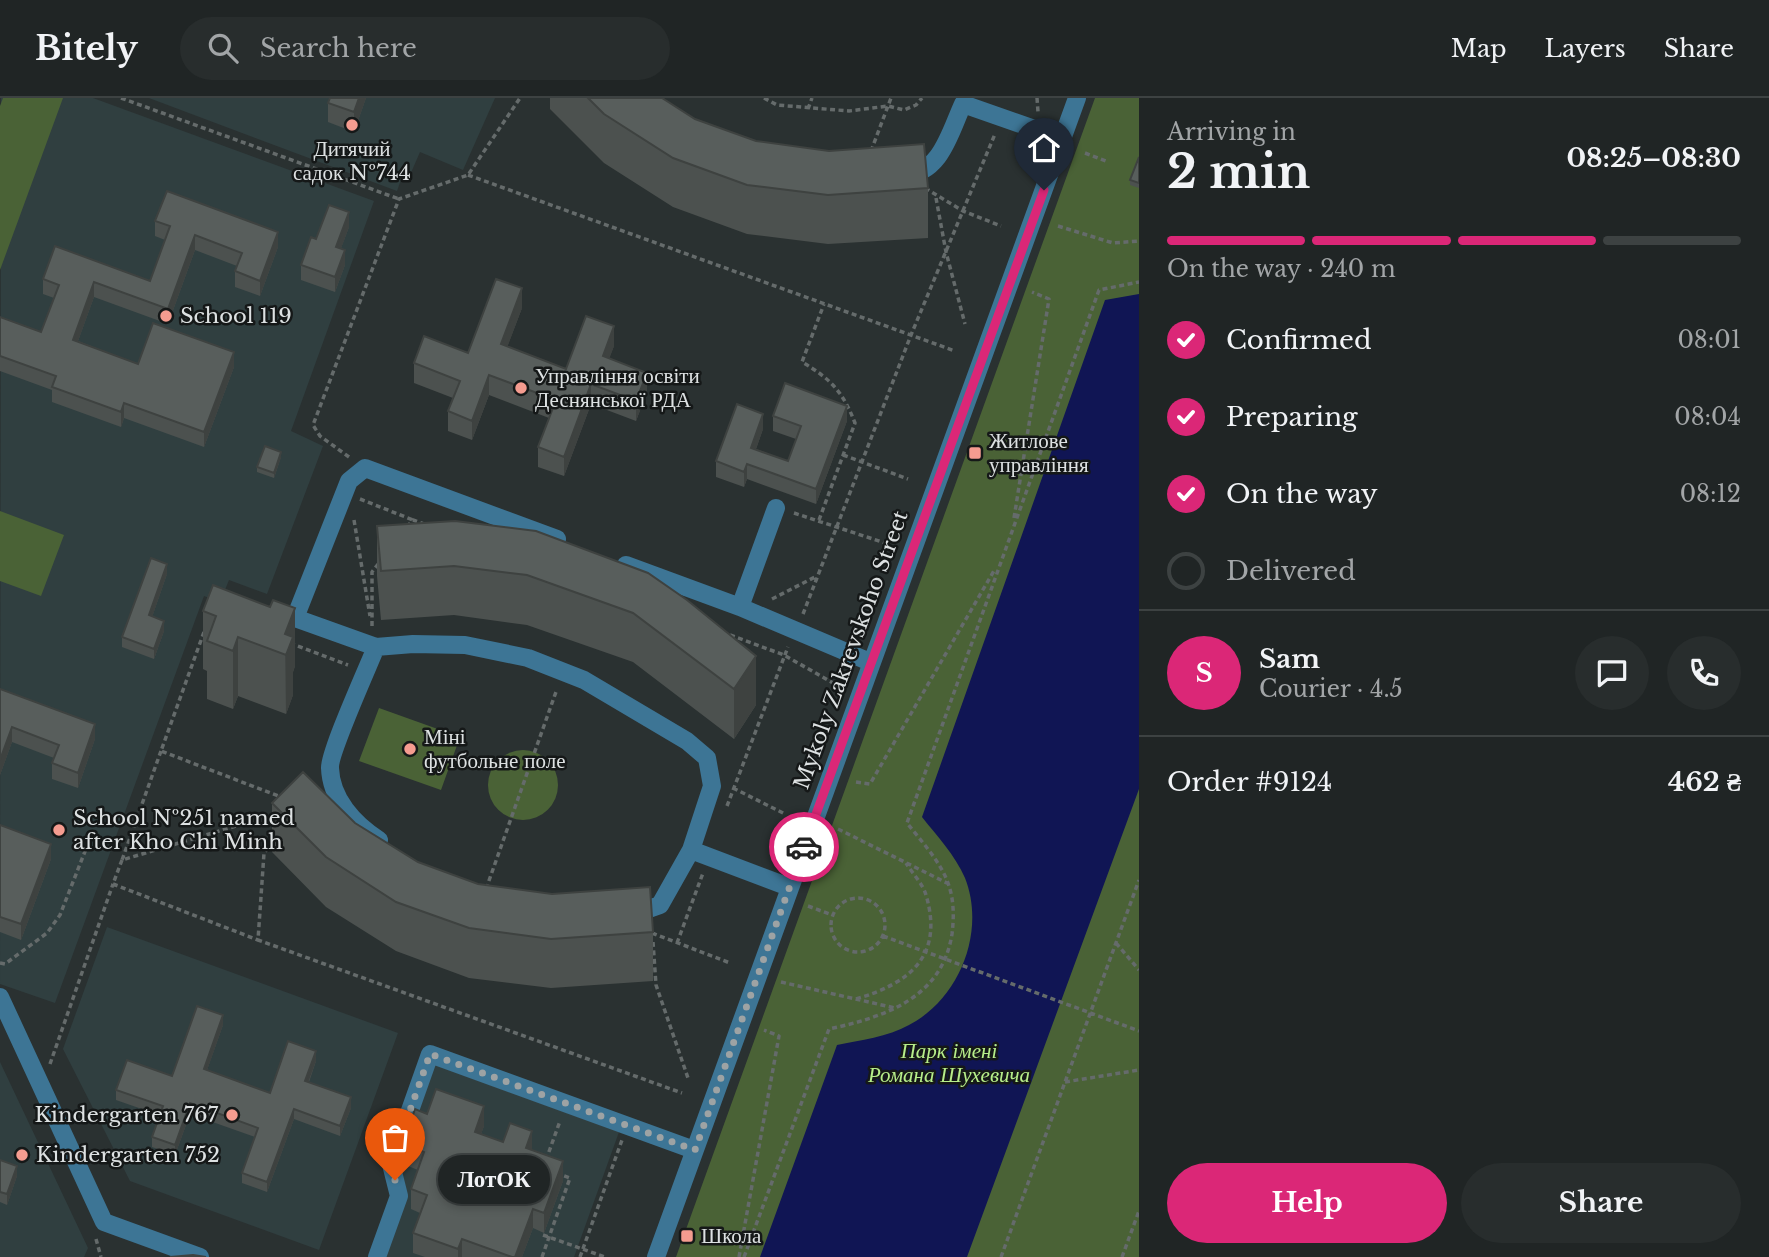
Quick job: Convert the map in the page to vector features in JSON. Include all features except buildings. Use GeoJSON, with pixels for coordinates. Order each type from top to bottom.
{"type":"FeatureCollection","features":[{"type":"Feature","properties":{"kind":"street","name":"Mykoly Zakrevskoho Street"},"geometry":{"type":"LineString","coordinates":[[656,1257],[1077,98]]}},
{"type":"Feature","properties":{"kind":"street"},"geometry":{"type":"LineString","coordinates":[[886,174],[909,175],[927,169],[939,157],[964,101],[1002,118],[1063,139]]}},
{"type":"Feature","properties":{"kind":"street"},"geometry":{"type":"LineString","coordinates":[[572,545],[365,468],[349,481],[289,615],[376,647],[413,644],[465,645],[528,658],[584,680],[687,741],[707,758],[712,786],[691,850],[660,905],[632,916],[607,915]]}},
{"type":"Feature","properties":{"kind":"street"},"geometry":{"type":"LineString","coordinates":[[741,604],[776,508]]}},
{"type":"Feature","properties":{"kind":"street"},"geometry":{"type":"LineString","coordinates":[[611,559],[741,604],[870,662]]}},
{"type":"Feature","properties":{"kind":"street"},"geometry":{"type":"LineString","coordinates":[[376,647],[330,765],[337,798],[362,829],[397,851]]}},
{"type":"Feature","properties":{"kind":"street"},"geometry":{"type":"LineString","coordinates":[[691,850],[789,887]]}},
{"type":"Feature","properties":{"kind":"street"},"geometry":{"type":"LineString","coordinates":[[0,997],[7,1023],[42,1087],[104,1222],[200,1257]]}},
{"type":"Feature","properties":{"kind":"street"},"geometry":{"type":"LineString","coordinates":[[377,1257],[399,1196],[391,1164],[430,1054],[695,1150]]}},
{"type":"Feature","properties":{"kind":"path"},"geometry":{"type":"LineString","coordinates":[[121,98],[400,199],[468,175],[520,98]]}},
{"type":"Feature","properties":{"kind":"path"},"geometry":{"type":"LineString","coordinates":[[764,98],[777,104],[808,109],[849,111],[888,106],[904,110],[916,105],[922,98]]}},
{"type":"Feature","properties":{"kind":"path"},"geometry":{"type":"LineString","coordinates":[[808,109],[812,98]]}},
{"type":"Feature","properties":{"kind":"path"},"geometry":{"type":"LineString","coordinates":[[867,162],[891,98]]}},
{"type":"Feature","properties":{"kind":"path"},"geometry":{"type":"LineString","coordinates":[[725,811],[911,335],[1002,118]]}},
{"type":"Feature","properties":{"kind":"path"},"geometry":{"type":"LineString","coordinates":[[1085,153],[1106,161]]}},
{"type":"Feature","properties":{"kind":"path"},"geometry":{"type":"LineString","coordinates":[[468,175],[955,351]]}},
{"type":"Feature","properties":{"kind":"path"},"geometry":{"type":"LineString","coordinates":[[909,175],[936,198],[1001,226]]}},
{"type":"Feature","properties":{"kind":"path"},"geometry":{"type":"LineString","coordinates":[[936,198],[946,252],[965,324]]}},
{"type":"Feature","properties":{"kind":"path"},"geometry":{"type":"LineString","coordinates":[[365,468],[320,436],[313,425],[400,199]]}},
{"type":"Feature","properties":{"kind":"path"},"geometry":{"type":"LineString","coordinates":[[1058,226],[1113,243],[1139,241]]}},
{"type":"Feature","properties":{"kind":"path"},"geometry":{"type":"LineString","coordinates":[[741,1257],[829,1029],[869,1020],[897,1009],[920,994],[942,968],[950,946],[954,918],[949,884],[907,822],[1099,290],[1139,282]]}},
{"type":"Feature","properties":{"kind":"path"},"geometry":{"type":"LineString","coordinates":[[1012,528],[1049,299],[1032,292]]}},
{"type":"Feature","properties":{"kind":"path"},"geometry":{"type":"LineString","coordinates":[[819,520],[855,424],[847,402],[827,376],[802,362],[824,304]]}},
{"type":"Feature","properties":{"kind":"path"},"geometry":{"type":"LineString","coordinates":[[844,455],[908,479]]}},
{"type":"Feature","properties":{"kind":"path"},"geometry":{"type":"LineString","coordinates":[[350,495],[425,524]]}},
{"type":"Feature","properties":{"kind":"path"},"geometry":{"type":"LineString","coordinates":[[352,508],[372,628],[372,572],[380,562]]}},
{"type":"Feature","properties":{"kind":"path"},"geometry":{"type":"LineString","coordinates":[[776,508],[837,525],[885,543]]}},
{"type":"Feature","properties":{"kind":"path"},"geometry":{"type":"LineString","coordinates":[[405,530],[413,520]]}},
{"type":"Feature","properties":{"kind":"path"},"geometry":{"type":"LineString","coordinates":[[856,782],[870,784],[999,561]]}},
{"type":"Feature","properties":{"kind":"path"},"geometry":{"type":"LineString","coordinates":[[741,604],[775,599],[817,576]]}},
{"type":"Feature","properties":{"kind":"path"},"geometry":{"type":"LineString","coordinates":[[42,1087],[207,625]]}},
{"type":"Feature","properties":{"kind":"path"},"geometry":{"type":"LineString","coordinates":[[720,632],[784,655],[833,683]]}},
{"type":"Feature","properties":{"kind":"path"},"geometry":{"type":"LineString","coordinates":[[289,642],[355,668]]}},
{"type":"Feature","properties":{"kind":"path"},"geometry":{"type":"LineString","coordinates":[[485,891],[563,671]]}},
{"type":"Feature","properties":{"kind":"path"},"geometry":{"type":"LineString","coordinates":[[161,751],[292,801]]}},
{"type":"Feature","properties":{"kind":"path"},"geometry":{"type":"LineString","coordinates":[[122,860],[278,813]]}},
{"type":"Feature","properties":{"kind":"path"},"geometry":{"type":"LineString","coordinates":[[838,829],[949,884]]}},
{"type":"Feature","properties":{"kind":"path"},"geometry":{"type":"LineString","coordinates":[[0,962],[5,964],[47,933],[60,915],[93,831]]}},
{"type":"Feature","properties":{"kind":"path"},"geometry":{"type":"LineString","coordinates":[[258,940],[264,852],[280,834]]}},
{"type":"Feature","properties":{"kind":"path"},"geometry":{"type":"LineString","coordinates":[[677,943],[708,856]]}},
{"type":"Feature","properties":{"kind":"path"},"geometry":{"type":"LineString","coordinates":[[856,999],[887,990],[916,970],[932,931],[926,893],[906,863]]}},
{"type":"Feature","properties":{"kind":"path"},"geometry":{"type":"LineString","coordinates":[[1000,1257],[1139,880]]}},
{"type":"Feature","properties":{"kind":"path"},"geometry":{"type":"LineString","coordinates":[[113,884],[258,940],[682,1093]]}},
{"type":"Feature","properties":{"kind":"path"},"geometry":{"type":"LineString","coordinates":[[851,899],[868,900],[881,911],[884,919],[883,936],[870,949],[862,951],[844,948],[833,934],[833,915],[843,903],[851,899]]}},
{"type":"Feature","properties":{"kind":"path"},"geometry":{"type":"LineString","coordinates":[[808,906],[833,915]]}},
{"type":"Feature","properties":{"kind":"path"},"geometry":{"type":"LineString","coordinates":[[652,933],[656,985],[688,1077]]}},
{"type":"Feature","properties":{"kind":"path"},"geometry":{"type":"LineString","coordinates":[[639,934],[652,933],[730,963]]}},
{"type":"Feature","properties":{"kind":"path"},"geometry":{"type":"LineString","coordinates":[[883,936],[1139,1031]]}},
{"type":"Feature","properties":{"kind":"path"},"geometry":{"type":"LineString","coordinates":[[1115,943],[1139,970]]}},
{"type":"Feature","properties":{"kind":"path"},"geometry":{"type":"LineString","coordinates":[[781,982],[897,1009]]}},
{"type":"Feature","properties":{"kind":"path"},"geometry":{"type":"LineString","coordinates":[[741,1257],[779,1037],[764,1030]]}},
{"type":"Feature","properties":{"kind":"path"},"geometry":{"type":"LineString","coordinates":[[1064,1082],[1139,1070]]}},
{"type":"Feature","properties":{"kind":"path"},"geometry":{"type":"LineString","coordinates":[[543,1168],[567,1103]]}},
{"type":"Feature","properties":{"kind":"path"},"geometry":{"type":"LineString","coordinates":[[580,1257],[628,1125]]}},
{"type":"Feature","properties":{"kind":"path"},"geometry":{"type":"LineString","coordinates":[[542,1257],[570,1178],[552,1171]]}},
{"type":"Feature","properties":{"kind":"path"},"geometry":{"type":"LineString","coordinates":[[1122,1257],[1139,1211]]}},
{"type":"Feature","properties":{"kind":"path"},"geometry":{"type":"LineString","coordinates":[[542,1236],[605,1257]]}},
{"type":"Feature","properties":{"kind":"shaded area","name":"School 119"},"geometry":{"type":"Polygon","coordinates":[[[1,98],[93,98],[374,201],[291,431],[323,446],[267,594],[229,580],[220,602],[204,596],[55,1003],[0,984],[1,98]]]}},
{"type":"Feature","properties":{"kind":"shaded area","name":"Дитячий садок №744"},"geometry":{"type":"Polygon","coordinates":[[[149,98],[495,98],[463,170],[420,152],[410,175],[403,174],[397,191],[149,98]]]}},
{"type":"Feature","properties":{"kind":"shaded area"},"geometry":{"type":"Polygon","coordinates":[[[1139,294],[1139,789],[967,1257],[760,1257],[837,1045],[874,1038],[909,1025],[942,999],[964,962],[970,941],[971,898],[961,870],[922,817],[1105,300],[1139,294]]]}},
{"type":"Feature","properties":{"kind":"shaded area","name":"Kindergarten 767"},"geometry":{"type":"Polygon","coordinates":[[[107,927],[398,1033],[319,1250],[130,1181],[63,1049],[107,927]]]}},
{"type":"Feature","properties":{"kind":"shaded area","name":"Kindergarten 752"},"geometry":{"type":"Polygon","coordinates":[[[0,1062],[88,1248],[84,1257],[0,1257],[0,1062]]]}},
{"type":"Feature","properties":{"kind":"shaded area"},"geometry":{"type":"Polygon","coordinates":[[[430,1063],[619,1132],[574,1257],[382,1257],[402,1197],[393,1163],[430,1063]]]}},
{"type":"Feature","properties":{"kind":"green space"},"geometry":{"type":"Polygon","coordinates":[[[3,98],[63,98],[0,270],[0,106],[3,98]]]}},
{"type":"Feature","properties":{"kind":"green space","name":"Парк імені Романа Шухевича"},"geometry":{"type":"Polygon","coordinates":[[[1095,98],[1139,98],[1139,1257],[676,1257],[1095,98]]]}},
{"type":"Feature","properties":{"kind":"green space"},"geometry":{"type":"Polygon","coordinates":[[[0,511],[64,535],[41,596],[0,581],[0,511]]]}},
{"type":"Feature","properties":{"kind":"green space","name":"Міні футбольне поле"},"geometry":{"type":"Polygon","coordinates":[[[379,708],[460,737],[441,790],[359,761],[379,708]]]}},
{"type":"Feature","properties":{"kind":"green space"},"geometry":{"type":"Polygon","coordinates":[[[523,750],[548,760],[558,785],[548,810],[523,820],[498,810],[488,785],[498,760],[523,750]]]}},
{"type":"Feature","properties":{"kind":"way so far"},"geometry":{"type":"LineString","coordinates":[[395,1180],[391,1164],[430,1054],[695,1150],[804,847]]}},
{"type":"Feature","properties":{"kind":"place","name":"Дитячий садок №744"},"geometry":{"type":"Point","coordinates":[352,125]}},
{"type":"Feature","properties":{"kind":"place","name":"School 119"},"geometry":{"type":"Point","coordinates":[166,316]}},
{"type":"Feature","properties":{"kind":"place","name":"Управління освіти Деснянської РДА"},"geometry":{"type":"Point","coordinates":[521,388]}},
{"type":"Feature","properties":{"kind":"place","name":"Житлове управління"},"geometry":{"type":"Point","coordinates":[975,453]}},
{"type":"Feature","properties":{"kind":"place","name":"Міні футбольне поле"},"geometry":{"type":"Point","coordinates":[410,749]}},
{"type":"Feature","properties":{"kind":"place","name":"School №251 named after Kho Chi Minh"},"geometry":{"type":"Point","coordinates":[59,830]}},
{"type":"Feature","properties":{"kind":"place","name":"Kindergarten 767"},"geometry":{"type":"Point","coordinates":[232,1115]}},
{"type":"Feature","properties":{"kind":"place","name":"Kindergarten 752"},"geometry":{"type":"Point","coordinates":[22,1155]}},
{"type":"Feature","properties":{"kind":"place","name":"ЛотОК"},"geometry":{"type":"Point","coordinates":[395,1180]}},
{"type":"Feature","properties":{"kind":"place","name":"Школа"},"geometry":{"type":"Point","coordinates":[687,1236]}},
{"type":"Feature","properties":{"kind":"route"},"geometry":{"type":"LineString","coordinates":[[804,847],[1044,190]]}}]}
